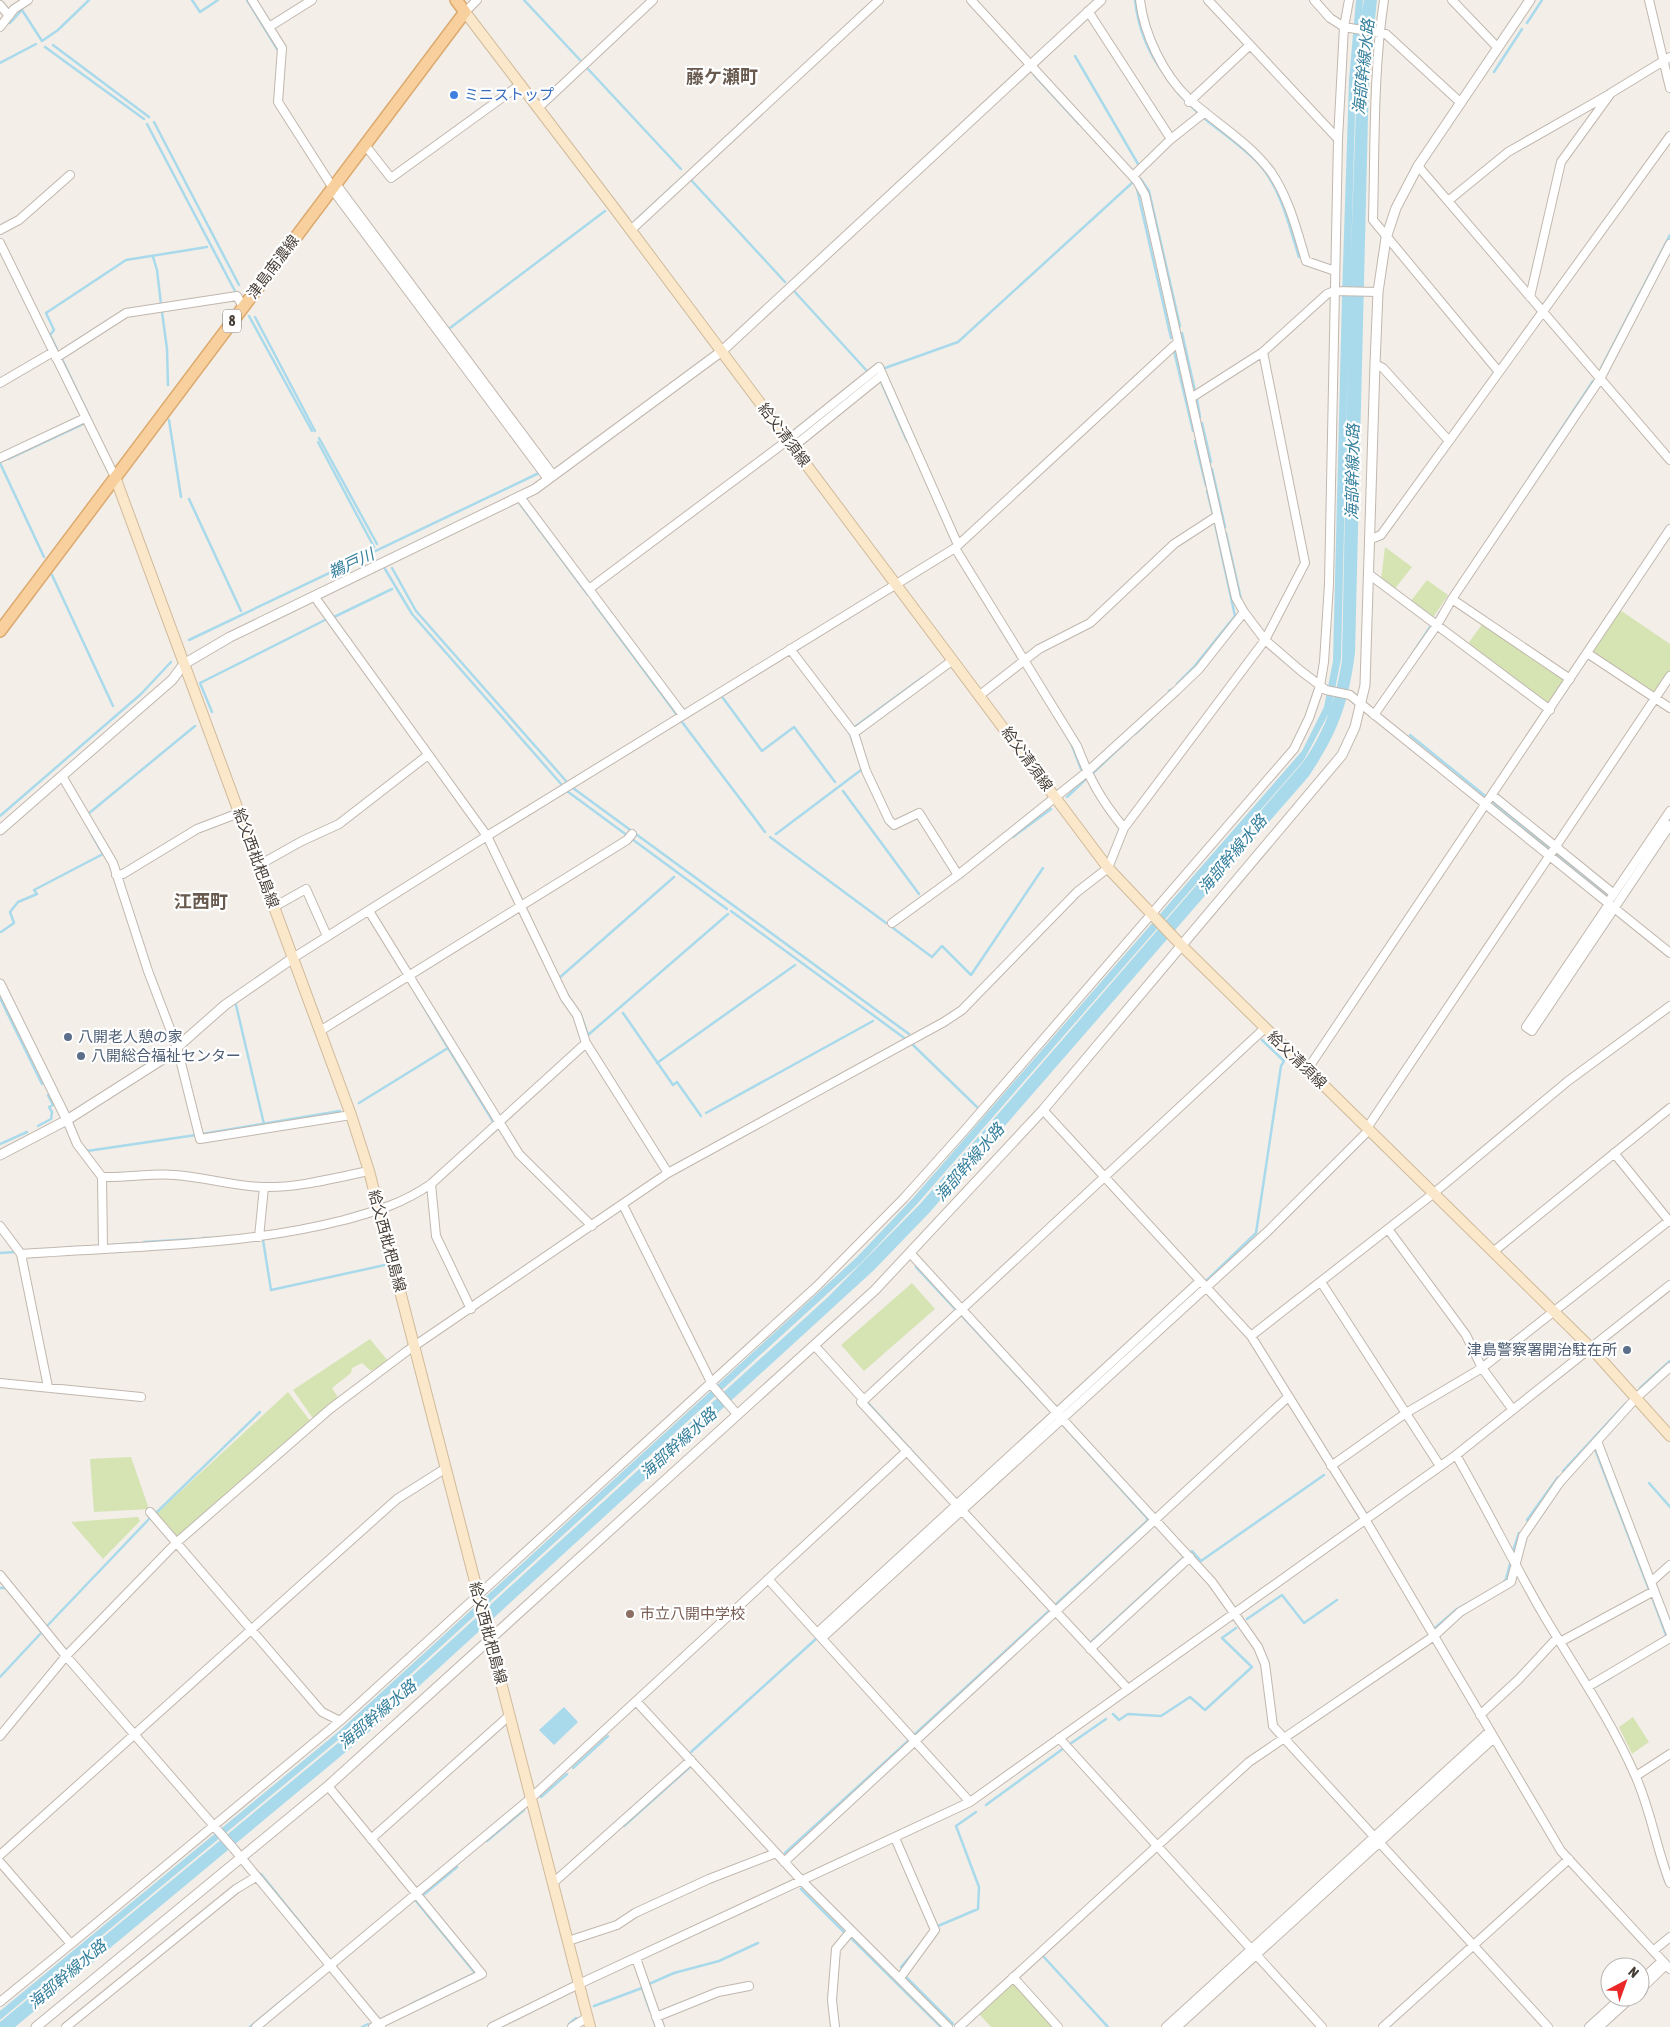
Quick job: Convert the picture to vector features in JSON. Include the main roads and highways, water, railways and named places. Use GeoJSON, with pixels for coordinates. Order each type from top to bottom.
{"type":"FeatureCollection","features":[{"type":"Feature","properties":{"kind":"main road"},"geometry":{"type":"LineString","coordinates":[[456,0],[465,12]]}},
{"type":"Feature","properties":{"kind":"main road","name":"給父清須線"},"geometry":{"type":"LineString","coordinates":[[465,12],[539,107],[1108,868],[1177,941],[1591,1348],[1670,1436]]}},
{"type":"Feature","properties":{"kind":"main road","name":"津島南濃線"},"geometry":{"type":"LineString","coordinates":[[0,630],[465,12]]}},
{"type":"Feature","properties":{"kind":"main road","name":"給父西枇杷島線"},"geometry":{"type":"LineString","coordinates":[[115,477],[351,1115],[369,1171],[589,2022]]}},
{"type":"Feature","properties":{"kind":"water","name":"海部幹線水路"},"geometry":{"type":"Polygon","coordinates":[[[1356,0],[1363,0],[1362,11],[1364,0],[1377,0],[1369,76],[1355,653],[1349,688],[1340,718],[1327,746],[1309,776],[930,1212],[874,1270],[359,1741],[15,2027],[0,2027],[0,2022],[344,1738],[828,1297],[920,1204],[1304,761],[1312,749],[1329,713],[1304,760],[918,1203],[861,1263],[343,1736],[0,2020],[0,2011],[338,1732],[856,1258],[913,1198],[1302,751],[1324,707],[1333,661],[1349,80],[1356,0]],[[1362,12],[1356,78],[1351,257],[1357,78],[1362,12]],[[1348,356],[1341,659],[1332,703],[1342,660],[1348,356]]]}},
{"type":"Feature","properties":{"kind":"water"},"geometry":{"type":"Polygon","coordinates":[[[564,1707],[578,1722],[554,1745],[539,1730],[564,1707]]]}},
{"type":"Feature","properties":{"kind":"waterway"},"geometry":{"type":"LineString","coordinates":[[10,23],[22,10],[42,41],[58,30],[89,0]]}},
{"type":"Feature","properties":{"kind":"waterway"},"geometry":{"type":"LineString","coordinates":[[192,0],[200,12],[218,0]]}},
{"type":"Feature","properties":{"kind":"waterway"},"geometry":{"type":"LineString","coordinates":[[247,0],[279,52]]}},
{"type":"Feature","properties":{"kind":"waterway"},"geometry":{"type":"LineString","coordinates":[[524,0],[580,60]]}},
{"type":"Feature","properties":{"kind":"waterway"},"geometry":{"type":"LineString","coordinates":[[1135,0],[1144,38],[1152,56],[1163,72]]}},
{"type":"Feature","properties":{"kind":"waterway"},"geometry":{"type":"LineString","coordinates":[[1527,23],[1542,0]]}},
{"type":"Feature","properties":{"kind":"waterway"},"geometry":{"type":"LineString","coordinates":[[1494,72],[1522,29]]}},
{"type":"Feature","properties":{"kind":"waterway"},"geometry":{"type":"LineString","coordinates":[[0,63],[36,44]]}},
{"type":"Feature","properties":{"kind":"waterway"},"geometry":{"type":"LineString","coordinates":[[53,45],[149,117]]}},
{"type":"Feature","properties":{"kind":"waterway"},"geometry":{"type":"LineString","coordinates":[[45,47],[144,119]]}},
{"type":"Feature","properties":{"kind":"waterway"},"geometry":{"type":"LineString","coordinates":[[1075,56],[1138,164]]}},
{"type":"Feature","properties":{"kind":"waterway"},"geometry":{"type":"LineString","coordinates":[[588,69],[681,169]]}},
{"type":"Feature","properties":{"kind":"waterway"},"geometry":{"type":"LineString","coordinates":[[1034,75],[1079,124]]}},
{"type":"Feature","properties":{"kind":"waterway"},"geometry":{"type":"LineString","coordinates":[[1178,93],[1197,112]]}},
{"type":"Feature","properties":{"kind":"waterway"},"geometry":{"type":"LineString","coordinates":[[1205,119],[1246,152],[1267,174],[1284,208],[1299,257]]}},
{"type":"Feature","properties":{"kind":"waterway"},"geometry":{"type":"LineString","coordinates":[[154,122],[239,285]]}},
{"type":"Feature","properties":{"kind":"waterway"},"geometry":{"type":"LineString","coordinates":[[147,124],[236,293]]}},
{"type":"Feature","properties":{"kind":"waterway"},"geometry":{"type":"LineString","coordinates":[[635,221],[684,176]]}},
{"type":"Feature","properties":{"kind":"waterway"},"geometry":{"type":"LineString","coordinates":[[1140,178],[1149,191],[1180,326]]}},
{"type":"Feature","properties":{"kind":"waterway"},"geometry":{"type":"LineString","coordinates":[[692,181],[785,282]]}},
{"type":"Feature","properties":{"kind":"waterway"},"geometry":{"type":"LineString","coordinates":[[885,368],[958,342],[1132,183]]}},
{"type":"Feature","properties":{"kind":"waterway"},"geometry":{"type":"LineString","coordinates":[[1137,189],[1171,338]]}},
{"type":"Feature","properties":{"kind":"waterway"},"geometry":{"type":"LineString","coordinates":[[450,328],[605,211]]}},
{"type":"Feature","properties":{"kind":"waterway"},"geometry":{"type":"LineString","coordinates":[[1601,368],[1670,235]]}},
{"type":"Feature","properties":{"kind":"waterway"},"geometry":{"type":"LineString","coordinates":[[57,349],[50,335],[54,330],[46,313],[126,260],[207,247]]}},
{"type":"Feature","properties":{"kind":"waterway"},"geometry":{"type":"LineString","coordinates":[[153,257],[157,270],[161,304]]}},
{"type":"Feature","properties":{"kind":"waterway"},"geometry":{"type":"LineString","coordinates":[[794,291],[867,371]]}},
{"type":"Feature","properties":{"kind":"waterway"},"geometry":{"type":"LineString","coordinates":[[162,312],[167,349],[168,385]]}},
{"type":"Feature","properties":{"kind":"waterway"},"geometry":{"type":"LineString","coordinates":[[249,316],[312,431]]}},
{"type":"Feature","properties":{"kind":"waterway"},"geometry":{"type":"LineString","coordinates":[[255,317],[315,431]]}},
{"type":"Feature","properties":{"kind":"waterway"},"geometry":{"type":"LineString","coordinates":[[1182,333],[1195,391]]}},
{"type":"Feature","properties":{"kind":"waterway"},"geometry":{"type":"LineString","coordinates":[[1174,351],[1193,431]]}},
{"type":"Feature","properties":{"kind":"waterway"},"geometry":{"type":"LineString","coordinates":[[62,359],[91,420]]}},
{"type":"Feature","properties":{"kind":"waterway"},"geometry":{"type":"LineString","coordinates":[[837,405],[877,374]]}},
{"type":"Feature","properties":{"kind":"waterway"},"geometry":{"type":"LineString","coordinates":[[1529,478],[1593,381]]}},
{"type":"Feature","properties":{"kind":"waterway"},"geometry":{"type":"LineString","coordinates":[[882,384],[907,441]]}},
{"type":"Feature","properties":{"kind":"waterway"},"geometry":{"type":"LineString","coordinates":[[1197,399],[1200,417]]}},
{"type":"Feature","properties":{"kind":"waterway"},"geometry":{"type":"LineString","coordinates":[[169,420],[181,497]]}},
{"type":"Feature","properties":{"kind":"waterway"},"geometry":{"type":"LineString","coordinates":[[1202,423],[1211,462]]}},
{"type":"Feature","properties":{"kind":"waterway"},"geometry":{"type":"LineString","coordinates":[[8,459],[83,424]]}},
{"type":"Feature","properties":{"kind":"waterway"},"geometry":{"type":"LineString","coordinates":[[319,438],[377,544]]}},
{"type":"Feature","properties":{"kind":"waterway"},"geometry":{"type":"LineString","coordinates":[[1195,441],[1206,486]]}},
{"type":"Feature","properties":{"kind":"waterway"},"geometry":{"type":"LineString","coordinates":[[318,442],[374,547]]}},
{"type":"Feature","properties":{"kind":"waterway"},"geometry":{"type":"LineString","coordinates":[[0,463],[44,557]]}},
{"type":"Feature","properties":{"kind":"waterway"},"geometry":{"type":"LineString","coordinates":[[1212,469],[1225,527]]}},
{"type":"Feature","properties":{"kind":"waterway","name":"鵜戸川"},"geometry":{"type":"LineString","coordinates":[[189,640],[539,473]]}},
{"type":"Feature","properties":{"kind":"waterway"},"geometry":{"type":"LineString","coordinates":[[1207,491],[1213,515]]}},
{"type":"Feature","properties":{"kind":"waterway"},"geometry":{"type":"LineString","coordinates":[[189,499],[241,611]]}},
{"type":"Feature","properties":{"kind":"waterway"},"geometry":{"type":"LineString","coordinates":[[520,504],[588,595]]}},
{"type":"Feature","properties":{"kind":"waterway"},"geometry":{"type":"LineString","coordinates":[[1177,684],[1193,668],[1235,616],[1215,524]]}},
{"type":"Feature","properties":{"kind":"waterway"},"geometry":{"type":"LineString","coordinates":[[1226,533],[1241,599]]}},
{"type":"Feature","properties":{"kind":"waterway"},"geometry":{"type":"LineString","coordinates":[[392,568],[416,611],[566,781]]}},
{"type":"Feature","properties":{"kind":"waterway"},"geometry":{"type":"LineString","coordinates":[[385,569],[412,614],[562,785]]}},
{"type":"Feature","properties":{"kind":"waterway"},"geometry":{"type":"LineString","coordinates":[[52,575],[113,706]]}},
{"type":"Feature","properties":{"kind":"waterway"},"geometry":{"type":"LineString","coordinates":[[334,617],[392,589]]}},
{"type":"Feature","properties":{"kind":"waterway"},"geometry":{"type":"LineString","coordinates":[[593,602],[677,715]]}},
{"type":"Feature","properties":{"kind":"waterway"},"geometry":{"type":"LineString","coordinates":[[1436,619],[1440,612]]}},
{"type":"Feature","properties":{"kind":"waterway"},"geometry":{"type":"LineString","coordinates":[[212,712],[200,683],[327,619]]}},
{"type":"Feature","properties":{"kind":"waterway"},"geometry":{"type":"LineString","coordinates":[[1411,656],[1432,624]]}},
{"type":"Feature","properties":{"kind":"waterway","name":"鵜戸川"},"geometry":{"type":"LineString","coordinates":[[0,816],[141,694],[171,662]]}},
{"type":"Feature","properties":{"kind":"waterway"},"geometry":{"type":"LineString","coordinates":[[856,726],[923,677]]}},
{"type":"Feature","properties":{"kind":"waterway"},"geometry":{"type":"LineString","coordinates":[[723,698],[762,751],[794,727],[835,782]]}},
{"type":"Feature","properties":{"kind":"waterway"},"geometry":{"type":"LineString","coordinates":[[1135,734],[1151,719]]}},
{"type":"Feature","properties":{"kind":"waterway"},"geometry":{"type":"LineString","coordinates":[[682,722],[765,832]]}},
{"type":"Feature","properties":{"kind":"waterway"},"geometry":{"type":"LineString","coordinates":[[88,814],[195,726]]}},
{"type":"Feature","properties":{"kind":"waterway"},"geometry":{"type":"LineString","coordinates":[[850,734],[857,754]]}},
{"type":"Feature","properties":{"kind":"waterway"},"geometry":{"type":"LineString","coordinates":[[1410,735],[1611,898]]}},
{"type":"Feature","properties":{"kind":"waterway"},"geometry":{"type":"LineString","coordinates":[[1092,774],[1128,740]]}},
{"type":"Feature","properties":{"kind":"waterway"},"geometry":{"type":"LineString","coordinates":[[1071,743],[1081,769]]}},
{"type":"Feature","properties":{"kind":"waterway"},"geometry":{"type":"LineString","coordinates":[[776,834],[861,770]]}},
{"type":"Feature","properties":{"kind":"waterway"},"geometry":{"type":"LineString","coordinates":[[1067,797],[1085,780]]}},
{"type":"Feature","properties":{"kind":"waterway"},"geometry":{"type":"LineString","coordinates":[[573,788],[909,1034]]}},
{"type":"Feature","properties":{"kind":"waterway"},"geometry":{"type":"LineString","coordinates":[[567,791],[628,836]]}},
{"type":"Feature","properties":{"kind":"waterway"},"geometry":{"type":"LineString","coordinates":[[843,791],[919,894]]}},
{"type":"Feature","properties":{"kind":"waterway"},"geometry":{"type":"LineString","coordinates":[[1013,837],[1051,809]]}},
{"type":"Feature","properties":{"kind":"waterway"},"geometry":{"type":"LineString","coordinates":[[1666,825],[1670,818]]}},
{"type":"Feature","properties":{"kind":"waterway"},"geometry":{"type":"LineString","coordinates":[[1,932],[14,923],[10,912],[18,902],[37,894],[34,890],[103,854],[92,835]]}},
{"type":"Feature","properties":{"kind":"waterway"},"geometry":{"type":"LineString","coordinates":[[770,837],[886,923]]}},
{"type":"Feature","properties":{"kind":"waterway"},"geometry":{"type":"LineString","coordinates":[[632,839],[727,909]]}},
{"type":"Feature","properties":{"kind":"waterway"},"geometry":{"type":"LineString","coordinates":[[893,928],[932,957],[942,946],[971,975],[1043,868]]}},
{"type":"Feature","properties":{"kind":"waterway"},"geometry":{"type":"LineString","coordinates":[[558,979],[674,877]]}},
{"type":"Feature","properties":{"kind":"waterway"},"geometry":{"type":"LineString","coordinates":[[731,911],[907,1040]]}},
{"type":"Feature","properties":{"kind":"waterway"},"geometry":{"type":"LineString","coordinates":[[581,1015],[588,1035],[728,914]]}},
{"type":"Feature","properties":{"kind":"waterway"},"geometry":{"type":"LineString","coordinates":[[657,1063],[795,965]]}},
{"type":"Feature","properties":{"kind":"waterway"},"geometry":{"type":"LineString","coordinates":[[566,992],[572,1002]]}},
{"type":"Feature","properties":{"kind":"waterway"},"geometry":{"type":"LineString","coordinates":[[359,1103],[448,1048],[416,994]]}},
{"type":"Feature","properties":{"kind":"waterway"},"geometry":{"type":"LineString","coordinates":[[0,998],[42,1084]]}},
{"type":"Feature","properties":{"kind":"waterway"},"geometry":{"type":"LineString","coordinates":[[236,1005],[264,1124]]}},
{"type":"Feature","properties":{"kind":"waterway"},"geometry":{"type":"LineString","coordinates":[[623,1013],[673,1085],[677,1082],[701,1116]]}},
{"type":"Feature","properties":{"kind":"waterway"},"geometry":{"type":"LineString","coordinates":[[706,1113],[873,1021]]}},
{"type":"Feature","properties":{"kind":"waterway"},"geometry":{"type":"LineString","coordinates":[[1205,1282],[1256,1233],[1281,1066],[1284,1061],[1262,1040]]}},
{"type":"Feature","properties":{"kind":"waterway"},"geometry":{"type":"LineString","coordinates":[[913,1045],[977,1107]]}},
{"type":"Feature","properties":{"kind":"waterway"},"geometry":{"type":"LineString","coordinates":[[448,1048],[494,1123]]}},
{"type":"Feature","properties":{"kind":"waterway"},"geometry":{"type":"LineString","coordinates":[[38,1126],[51,1119],[52,1112],[49,1107],[53,1105],[48,1095]]}},
{"type":"Feature","properties":{"kind":"waterway"},"geometry":{"type":"LineString","coordinates":[[202,1134],[340,1111]]}},
{"type":"Feature","properties":{"kind":"waterway"},"geometry":{"type":"LineString","coordinates":[[0,1144],[27,1132]]}},
{"type":"Feature","properties":{"kind":"waterway"},"geometry":{"type":"LineString","coordinates":[[85,1148],[87,1151],[196,1135]]}},
{"type":"Feature","properties":{"kind":"waterway"},"geometry":{"type":"LineString","coordinates":[[203,1238],[212,1238]]}},
{"type":"Feature","properties":{"kind":"waterway"},"geometry":{"type":"LineString","coordinates":[[144,1242],[194,1239]]}},
{"type":"Feature","properties":{"kind":"waterway"},"geometry":{"type":"LineString","coordinates":[[263,1240],[271,1290],[385,1265]]}},
{"type":"Feature","properties":{"kind":"waterway"},"geometry":{"type":"LineString","coordinates":[[112,1245],[137,1243]]}},
{"type":"Feature","properties":{"kind":"waterway"},"geometry":{"type":"LineString","coordinates":[[0,1253],[15,1252]]}},
{"type":"Feature","properties":{"kind":"waterway"},"geometry":{"type":"LineString","coordinates":[[916,1267],[955,1309]]}},
{"type":"Feature","properties":{"kind":"waterway"},"geometry":{"type":"LineString","coordinates":[[1126,1355],[1200,1286]]}},
{"type":"Feature","properties":{"kind":"waterway"},"geometry":{"type":"LineString","coordinates":[[961,1315],[1052,1413]]}},
{"type":"Feature","properties":{"kind":"waterway"},"geometry":{"type":"LineString","coordinates":[[1640,1388],[1670,1361]]}},
{"type":"Feature","properties":{"kind":"waterway"},"geometry":{"type":"LineString","coordinates":[[1563,1471],[1626,1403]]}},
{"type":"Feature","properties":{"kind":"waterway"},"geometry":{"type":"LineString","coordinates":[[869,1404],[922,1462]]}},
{"type":"Feature","properties":{"kind":"waterway"},"geometry":{"type":"LineString","coordinates":[[157,1512],[260,1412]]}},
{"type":"Feature","properties":{"kind":"waterway"},"geometry":{"type":"LineString","coordinates":[[1054,1606],[1147,1521],[1147,1518],[1061,1423]]}},
{"type":"Feature","properties":{"kind":"waterway"},"geometry":{"type":"LineString","coordinates":[[1595,1449],[1648,1587]]}},
{"type":"Feature","properties":{"kind":"waterway"},"geometry":{"type":"LineString","coordinates":[[1192,1551],[1201,1561],[1324,1475]]}},
{"type":"Feature","properties":{"kind":"waterway"},"geometry":{"type":"LineString","coordinates":[[1527,1520],[1558,1477]]}},
{"type":"Feature","properties":{"kind":"waterway"},"geometry":{"type":"LineString","coordinates":[[1649,1483],[1670,1507]]}},
{"type":"Feature","properties":{"kind":"waterway"},"geometry":{"type":"LineString","coordinates":[[48,1625],[149,1519]]}},
{"type":"Feature","properties":{"kind":"waterway"},"geometry":{"type":"LineString","coordinates":[[1513,1551],[1519,1533]]}},
{"type":"Feature","properties":{"kind":"waterway"},"geometry":{"type":"LineString","coordinates":[[1088,1641],[1090,1643],[1183,1558]]}},
{"type":"Feature","properties":{"kind":"waterway"},"geometry":{"type":"LineString","coordinates":[[1503,1583],[1510,1564]]}},
{"type":"Feature","properties":{"kind":"waterway"},"geometry":{"type":"LineString","coordinates":[[0,1588],[7,1588]]}},
{"type":"Feature","properties":{"kind":"waterway"},"geometry":{"type":"LineString","coordinates":[[1247,1619],[1282,1595],[1304,1623],[1337,1600]]}},
{"type":"Feature","properties":{"kind":"waterway"},"geometry":{"type":"LineString","coordinates":[[1652,1597],[1666,1635]]}},
{"type":"Feature","properties":{"kind":"waterway"},"geometry":{"type":"LineString","coordinates":[[1435,1628],[1457,1609],[1477,1598]]}},
{"type":"Feature","properties":{"kind":"waterway"},"geometry":{"type":"LineString","coordinates":[[914,1735],[1050,1610]]}},
{"type":"Feature","properties":{"kind":"waterway"},"geometry":{"type":"LineString","coordinates":[[1113,1714],[1119,1720],[1128,1714],[1161,1716],[1190,1697],[1205,1710],[1252,1667],[1222,1638],[1236,1628]]}},
{"type":"Feature","properties":{"kind":"waterway"},"geometry":{"type":"LineString","coordinates":[[0,1677],[42,1632],[40,1630]]}},
{"type":"Feature","properties":{"kind":"waterway"},"geometry":{"type":"LineString","coordinates":[[691,1752],[817,1638]]}},
{"type":"Feature","properties":{"kind":"waterway"},"geometry":{"type":"LineString","coordinates":[[1595,1687],[1612,1677]]}},
{"type":"Feature","properties":{"kind":"waterway"},"geometry":{"type":"LineString","coordinates":[[1070,1744],[1106,1719]]}},
{"type":"Feature","properties":{"kind":"waterway"},"geometry":{"type":"LineString","coordinates":[[573,1768],[608,1736]]}},
{"type":"Feature","properties":{"kind":"waterway"},"geometry":{"type":"LineString","coordinates":[[785,1853],[908,1741]]}},
{"type":"Feature","properties":{"kind":"waterway"},"geometry":{"type":"LineString","coordinates":[[986,1805],[1064,1748]]}},
{"type":"Feature","properties":{"kind":"waterway"},"geometry":{"type":"LineString","coordinates":[[624,1826],[691,1766]]}},
{"type":"Feature","properties":{"kind":"waterway"},"geometry":{"type":"LineString","coordinates":[[541,1797],[567,1774]]}},
{"type":"Feature","properties":{"kind":"waterway"},"geometry":{"type":"LineString","coordinates":[[1380,1836],[1434,1787]]}},
{"type":"Feature","properties":{"kind":"waterway"},"geometry":{"type":"LineString","coordinates":[[487,1841],[524,1810]]}},
{"type":"Feature","properties":{"kind":"waterway"},"geometry":{"type":"LineString","coordinates":[[938,1926],[978,1909],[979,1887],[956,1826],[976,1812]]}},
{"type":"Feature","properties":{"kind":"waterway"},"geometry":{"type":"LineString","coordinates":[[1290,1919],[1372,1844]]}},
{"type":"Feature","properties":{"kind":"waterway"},"geometry":{"type":"LineString","coordinates":[[422,1896],[457,1867]]}},
{"type":"Feature","properties":{"kind":"waterway"},"geometry":{"type":"LineString","coordinates":[[261,1874],[323,1951]]}},
{"type":"Feature","properties":{"kind":"waterway"},"geometry":{"type":"LineString","coordinates":[[801,1889],[844,1932]]}},
{"type":"Feature","properties":{"kind":"waterway"},"geometry":{"type":"LineString","coordinates":[[411,2004],[475,1973],[416,1901]]}},
{"type":"Feature","properties":{"kind":"waterway"},"geometry":{"type":"LineString","coordinates":[[850,1937],[941,2027]]}},
{"type":"Feature","properties":{"kind":"waterway"},"geometry":{"type":"LineString","coordinates":[[649,1984],[674,1973],[719,1961],[758,1943]]}},
{"type":"Feature","properties":{"kind":"waterway"},"geometry":{"type":"LineString","coordinates":[[901,1967],[920,1945]]}},
{"type":"Feature","properties":{"kind":"waterway"},"geometry":{"type":"LineString","coordinates":[[1043,1956],[1108,2027]]}},
{"type":"Feature","properties":{"kind":"waterway"},"geometry":{"type":"LineString","coordinates":[[906,1977],[953,2024]]}},
{"type":"Feature","properties":{"kind":"waterway"},"geometry":{"type":"LineString","coordinates":[[594,2006],[642,1988],[650,2011]]}},
{"type":"Feature","properties":{"kind":"waterway"},"geometry":{"type":"LineString","coordinates":[[250,2027],[291,1993]]}},
{"type":"Feature","properties":{"kind":"waterway"},"geometry":{"type":"LineString","coordinates":[[370,2008],[380,2020],[382,2019]]}},
{"type":"Feature","properties":{"kind":"waterway"},"geometry":{"type":"LineString","coordinates":[[569,2024],[576,2018]]}},
{"type":"Feature","properties":{"kind":"waterway"},"geometry":{"type":"LineString","coordinates":[[653,2018],[656,2027]]}},
{"type":"Feature","properties":{"kind":"waterway"},"geometry":{"type":"LineString","coordinates":[[362,2027],[368,2024]]}},
{"type":"Feature","properties":{"kind":"place","name":"ミニストップ"},"geometry":{"type":"Point","coordinates":[454,95]}},
{"type":"Feature","properties":{"kind":"place","name":"八開老人憩の家"},"geometry":{"type":"Point","coordinates":[68,1037]}},
{"type":"Feature","properties":{"kind":"place","name":"八開総合福祉センター"},"geometry":{"type":"Point","coordinates":[81,1056]}},
{"type":"Feature","properties":{"kind":"place","name":"津島警察署開治駐在所"},"geometry":{"type":"Point","coordinates":[1627,1350]}},
{"type":"Feature","properties":{"kind":"place","name":"市立八開中学校"},"geometry":{"type":"Point","coordinates":[630,1614]}},
{"type":"Feature","properties":{"kind":"district","name":"藤ケ瀬町"},"geometry":{"type":"Point","coordinates":[722,77]}},
{"type":"Feature","properties":{"kind":"district","name":"江西町"},"geometry":{"type":"Point","coordinates":[201,902]}}]}
